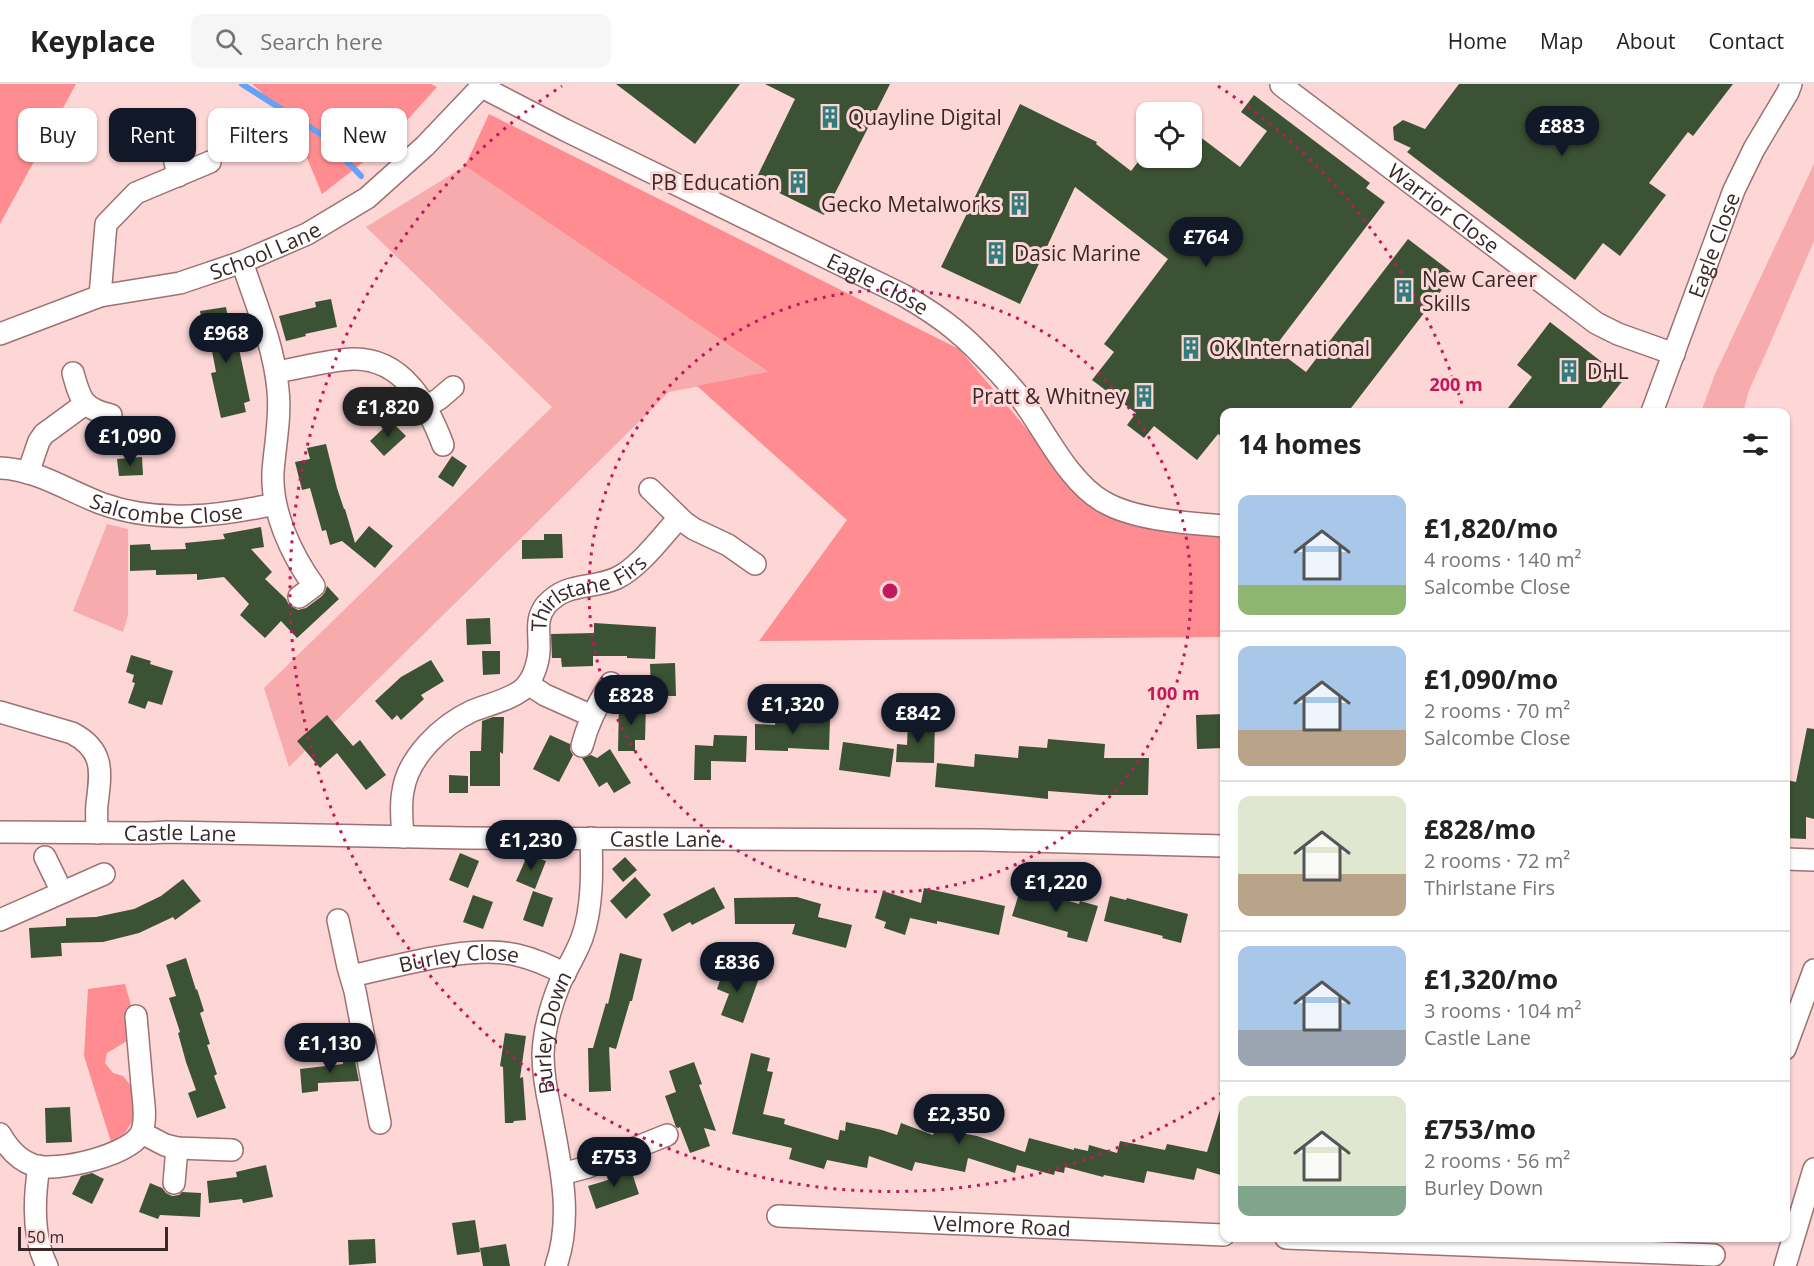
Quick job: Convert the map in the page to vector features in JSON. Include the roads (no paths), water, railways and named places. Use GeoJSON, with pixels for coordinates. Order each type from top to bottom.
{"type":"FeatureCollection","features":[{"type":"Feature","properties":{"kind":"street","name":"Eagle Close"},"geometry":{"type":"LineString","coordinates":[[1654,408],[1734,190],[1754,149],[1791,84]]}},
{"type":"Feature","properties":{"kind":"street","name":"Warrior Close"},"geometry":{"type":"LineString","coordinates":[[1281,85],[1596,323],[1618,334],[1674,354]]}},
{"type":"Feature","properties":{"kind":"street","name":"Eagle Close"},"geometry":{"type":"LineString","coordinates":[[483,86],[565,130],[903,295],[934,313],[978,349],[1022,399],[1047,439],[1092,495],[1115,508],[1158,519],[1220,525]]}},
{"type":"Feature","properties":{"kind":"street","name":"School Lane"},"geometry":{"type":"LineString","coordinates":[[0,334],[99,296],[180,283],[242,262],[308,234],[367,198],[425,146],[483,86]]}},
{"type":"Feature","properties":{"kind":"street"},"geometry":{"type":"LineString","coordinates":[[175,162],[178,176]]}},
{"type":"Feature","properties":{"kind":"street"},"geometry":{"type":"LineString","coordinates":[[99,296],[106,224],[136,193],[210,162]]}},
{"type":"Feature","properties":{"kind":"street","name":"Salcombe Close"},"geometry":{"type":"LineString","coordinates":[[242,262],[276,372],[279,405],[273,471],[275,504],[292,548],[314,586],[299,597]]}},
{"type":"Feature","properties":{"kind":"street"},"geometry":{"type":"LineString","coordinates":[[276,372],[352,359],[374,362],[392,369],[427,406],[443,445]]}},
{"type":"Feature","properties":{"kind":"street"},"geometry":{"type":"LineString","coordinates":[[73,373],[85,404],[93,410],[111,415]]}},
{"type":"Feature","properties":{"kind":"street"},"geometry":{"type":"LineString","coordinates":[[427,406],[440,399],[453,387]]}},
{"type":"Feature","properties":{"kind":"street"},"geometry":{"type":"LineString","coordinates":[[28,473],[39,441],[44,434],[85,404]]}},
{"type":"Feature","properties":{"kind":"street","name":"Salcombe Close"},"geometry":{"type":"LineString","coordinates":[[0,468],[28,473],[107,505],[153,515],[215,515],[275,504]]}},
{"type":"Feature","properties":{"kind":"street"},"geometry":{"type":"LineString","coordinates":[[650,489],[679,518],[694,529],[728,545],[755,564]]}},
{"type":"Feature","properties":{"kind":"street","name":"Thirlstane Firs"},"geometry":{"type":"LineString","coordinates":[[528,684],[536,666],[540,646],[538,620],[546,605],[564,591],[618,578],[636,564],[679,518]]}},
{"type":"Feature","properties":{"kind":"street"},"geometry":{"type":"LineString","coordinates":[[582,746],[592,716],[611,683]]}},
{"type":"Feature","properties":{"kind":"street"},"geometry":{"type":"LineString","coordinates":[[403,837],[403,790],[411,770],[426,747],[446,726],[474,711],[512,697],[528,684],[545,695],[592,716]]}},
{"type":"Feature","properties":{"kind":"street"},"geometry":{"type":"LineString","coordinates":[[0,712],[72,733],[83,738],[92,747],[99,763],[100,774],[97,833]]}},
{"type":"Feature","properties":{"kind":"street","name":"Castle Lane"},"geometry":{"type":"LineString","coordinates":[[0,832],[982,840],[1220,846]]}},
{"type":"Feature","properties":{"kind":"street","name":"Burley Down"},"geometry":{"type":"LineString","coordinates":[[556,1266],[564,1225],[564,1199],[543,1054],[547,1024],[558,989],[583,934],[591,880],[591,838]]}},
{"type":"Feature","properties":{"kind":"street"},"geometry":{"type":"LineString","coordinates":[[45,857],[62,892]]}},
{"type":"Feature","properties":{"kind":"street"},"geometry":{"type":"LineString","coordinates":[[1790,859],[1814,860]]}},
{"type":"Feature","properties":{"kind":"street"},"geometry":{"type":"LineString","coordinates":[[0,920],[104,874]]}},
{"type":"Feature","properties":{"kind":"street"},"geometry":{"type":"LineString","coordinates":[[338,920],[355,991],[380,1123]]}},
{"type":"Feature","properties":{"kind":"street","name":"Burley Close"},"geometry":{"type":"LineString","coordinates":[[351,976],[449,956],[495,952],[539,962],[565,974]]}},
{"type":"Feature","properties":{"kind":"street"},"geometry":{"type":"LineString","coordinates":[[1790,1035],[1814,970]]}},
{"type":"Feature","properties":{"kind":"street"},"geometry":{"type":"LineString","coordinates":[[0,1134],[13,1152],[23,1160],[39,1166],[57,1168],[101,1157],[134,1142],[142,1133],[144,1122],[136,1016]]}},
{"type":"Feature","properties":{"kind":"street"},"geometry":{"type":"LineString","coordinates":[[142,1133],[177,1148],[232,1150]]}},
{"type":"Feature","properties":{"kind":"street"},"geometry":{"type":"LineString","coordinates":[[562,1174],[588,1167],[667,1135]]}},
{"type":"Feature","properties":{"kind":"street"},"geometry":{"type":"LineString","coordinates":[[174,1183],[177,1148]]}},
{"type":"Feature","properties":{"kind":"street"},"geometry":{"type":"LineString","coordinates":[[39,1166],[37,1239],[41,1255],[47,1266]]}},
{"type":"Feature","properties":{"kind":"street"},"geometry":{"type":"LineString","coordinates":[[1785,1266],[1814,1169]]}},
{"type":"Feature","properties":{"kind":"street","name":"Velmore Road"},"geometry":{"type":"LineString","coordinates":[[778,1216],[1220,1235]]}},
{"type":"Feature","properties":{"kind":"street"},"geometry":{"type":"LineString","coordinates":[[1401,1242],[1715,1253]]}},
{"type":"Feature","properties":{"kind":"waterway"},"geometry":{"type":"LineString","coordinates":[[242,84],[322,135],[361,176]]}},
{"type":"Feature","properties":{"kind":"place","name":"Quayline Digital"},"geometry":{"type":"Point","coordinates":[830,117]}},
{"type":"Feature","properties":{"kind":"place","name":"PB Education"},"geometry":{"type":"Point","coordinates":[798,182]}},
{"type":"Feature","properties":{"kind":"place","name":"Gecko Metalworks"},"geometry":{"type":"Point","coordinates":[1019,204]}},
{"type":"Feature","properties":{"kind":"place","name":"Dasic Marine"},"geometry":{"type":"Point","coordinates":[996,253]}},
{"type":"Feature","properties":{"kind":"place","name":"New Career Skills"},"geometry":{"type":"Point","coordinates":[1404,291]}},
{"type":"Feature","properties":{"kind":"place","name":"OK International"},"geometry":{"type":"Point","coordinates":[1191,348]}},
{"type":"Feature","properties":{"kind":"place","name":"DHL"},"geometry":{"type":"Point","coordinates":[1569,371]}},
{"type":"Feature","properties":{"kind":"place","name":"Pratt & Whitney"},"geometry":{"type":"Point","coordinates":[1144,396]}}]}
